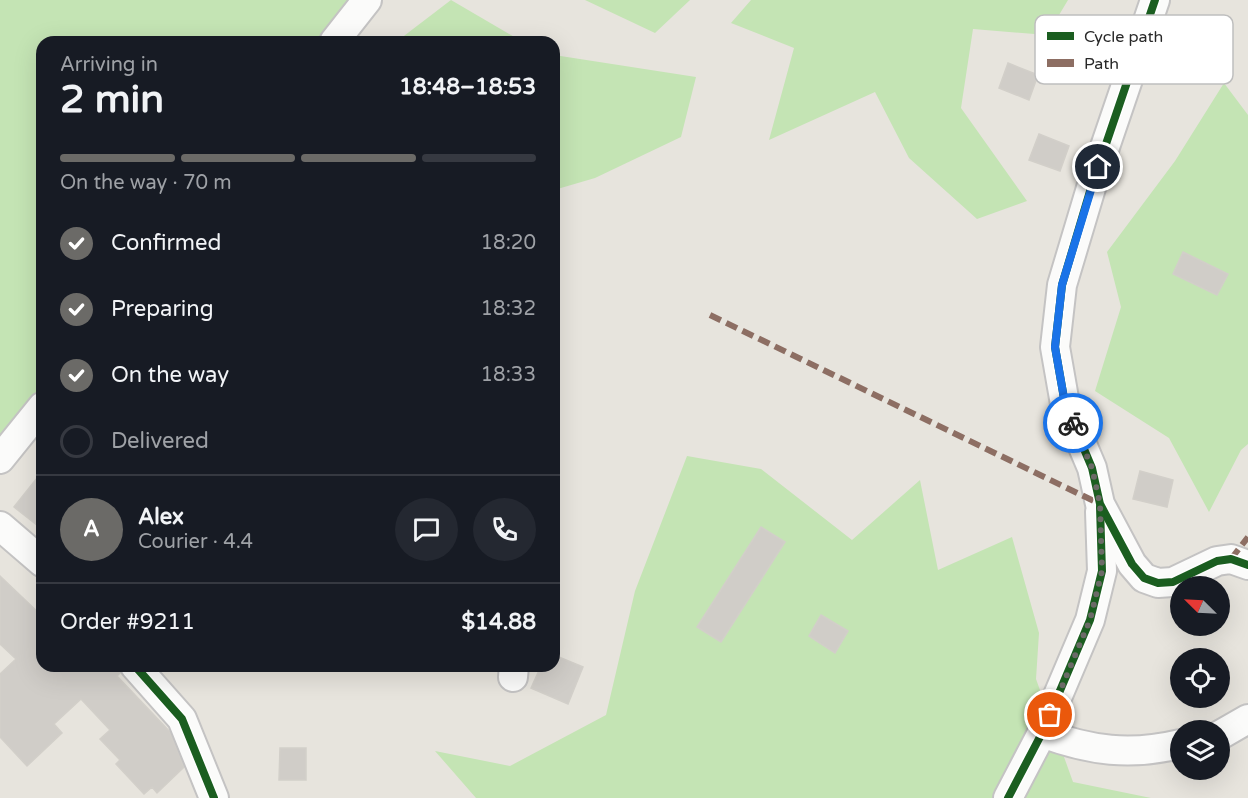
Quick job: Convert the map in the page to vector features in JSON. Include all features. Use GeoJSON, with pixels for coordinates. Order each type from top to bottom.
{"type":"FeatureCollection","features":[{"type":"Feature","properties":{"kind":"street"},"geometry":{"type":"LineString","coordinates":[[339,36],[368,0]]}},
{"type":"Feature","properties":{"kind":"street"},"geometry":{"type":"LineString","coordinates":[[1150,15],[1155,0]]}},
{"type":"Feature","properties":{"kind":"street"},"geometry":{"type":"LineString","coordinates":[[1008,798],[1042,733],[1090,620],[1102,571],[1100,504],[1092,468],[1065,404],[1055,347],[1062,285],[1091,188],[1126,84]]}},
{"type":"Feature","properties":{"kind":"street"},"geometry":{"type":"LineString","coordinates":[[0,459],[36,414]]}},
{"type":"Feature","properties":{"kind":"street"},"geometry":{"type":"LineString","coordinates":[[1100,504],[1132,564],[1144,578],[1158,583],[1173,582],[1216,561],[1230,559],[1248,565]]}},
{"type":"Feature","properties":{"kind":"street"},"geometry":{"type":"LineString","coordinates":[[0,526],[36,557]]}},
{"type":"Feature","properties":{"kind":"street"},"geometry":{"type":"LineString","coordinates":[[140,672],[182,719],[214,798]]}},
{"type":"Feature","properties":{"kind":"street"},"geometry":{"type":"LineString","coordinates":[[1230,729],[1248,719]]}},
{"type":"Feature","properties":{"kind":"street"},"geometry":{"type":"LineString","coordinates":[[1042,733],[1074,745],[1107,750],[1158,749],[1170,746]]}},
{"type":"Feature","properties":{"kind":"green space"},"geometry":{"type":"Polygon","coordinates":[[[0,0],[382,0],[352,36],[36,36],[36,417],[0,461],[0,0]]]}},
{"type":"Feature","properties":{"kind":"green space"},"geometry":{"type":"Polygon","coordinates":[[[451,0],[513,36],[404,36],[451,0]]]}},
{"type":"Feature","properties":{"kind":"green space"},"geometry":{"type":"Polygon","coordinates":[[[585,0],[690,0],[655,33],[585,0]]]}},
{"type":"Feature","properties":{"kind":"green space"},"geometry":{"type":"Polygon","coordinates":[[[751,0],[1068,0],[1059,15],[1035,15],[1035,34],[973,29],[961,108],[1027,201],[977,219],[909,158],[875,92],[769,140],[794,48],[731,23],[751,0]]]}},
{"type":"Feature","properties":{"kind":"green space"},"geometry":{"type":"Polygon","coordinates":[[[560,56],[696,77],[681,137],[595,178],[560,188],[560,56]]]}},
{"type":"Feature","properties":{"kind":"green space"},"geometry":{"type":"Polygon","coordinates":[[[1225,84],[1248,115],[1248,444],[1241,450],[1209,512],[1169,438],[1095,391],[1121,307],[1107,252],[1175,161],[1225,84]]]}},
{"type":"Feature","properties":{"kind":"green space"},"geometry":{"type":"Polygon","coordinates":[[[687,456],[761,469],[852,540],[920,480],[938,570],[1012,537],[1039,633],[1036,679],[1073,782],[1151,798],[476,798],[435,751],[510,766],[606,715],[635,591],[687,456]]]}},
{"type":"Feature","properties":{"kind":"building"},"geometry":{"type":"Polygon","coordinates":[[[1008,63],[1035,74],[1035,83],[1029,100],[999,88],[1008,63]]]}},
{"type":"Feature","properties":{"kind":"building"},"geometry":{"type":"Polygon","coordinates":[[[1039,134],[1069,146],[1060,171],[1029,160],[1039,134]]]}},
{"type":"Feature","properties":{"kind":"building"},"geometry":{"type":"Polygon","coordinates":[[[1183,252],[1228,274],[1217,295],[1173,274],[1183,252]]]}},
{"type":"Feature","properties":{"kind":"building"},"geometry":{"type":"Polygon","coordinates":[[[1140,471],[1173,480],[1167,507],[1133,499],[1140,471]]]}},
{"type":"Feature","properties":{"kind":"building"},"geometry":{"type":"Polygon","coordinates":[[[36,480],[36,524],[14,507],[36,480]]]}},
{"type":"Feature","properties":{"kind":"building"},"geometry":{"type":"Polygon","coordinates":[[[761,527],[785,542],[721,642],[697,627],[761,527]]]}},
{"type":"Feature","properties":{"kind":"building"},"geometry":{"type":"Polygon","coordinates":[[[0,576],[36,610],[36,672],[120,672],[117,676],[170,732],[184,767],[157,793],[152,787],[144,794],[116,764],[120,760],[100,739],[110,730],[81,699],[54,724],[62,733],[27,766],[0,737],[0,674],[16,659],[0,644],[0,576]]]}},
{"type":"Feature","properties":{"kind":"building"},"geometry":{"type":"Polygon","coordinates":[[[821,615],[848,631],[835,653],[809,636],[821,615]]]}},
{"type":"Feature","properties":{"kind":"building"},"geometry":{"type":"Polygon","coordinates":[[[560,657],[583,667],[568,704],[531,688],[538,672],[560,672],[560,657]]]}},
{"type":"Feature","properties":{"kind":"building"},"geometry":{"type":"Polygon","coordinates":[[[280,748],[306,748],[306,780],[279,780],[280,748]]]}},
{"type":"Feature","properties":{"kind":"marked path"},"geometry":{"type":"LineString","coordinates":[[710,315],[1100,504]]}},
{"type":"Feature","properties":{"kind":"marked path"},"geometry":{"type":"LineString","coordinates":[[1231,559],[1248,537]]}},
{"type":"Feature","properties":{"kind":"cycle path"},"geometry":{"type":"LineString","coordinates":[[1150,15],[1155,0]]}},
{"type":"Feature","properties":{"kind":"cycle path"},"geometry":{"type":"LineString","coordinates":[[1126,84],[1091,188],[1062,285],[1055,347],[1065,404],[1092,468],[1100,504],[1132,564],[1144,578],[1158,583],[1173,582],[1217,561],[1231,559],[1248,565]]}},
{"type":"Feature","properties":{"kind":"cycle path"},"geometry":{"type":"LineString","coordinates":[[1008,798],[1042,733],[1090,620],[1102,571],[1100,507]]}},
{"type":"Feature","properties":{"kind":"cycle path"},"geometry":{"type":"LineString","coordinates":[[140,672],[182,719],[214,798]]}},
{"type":"Feature","properties":{"kind":"way so far"},"geometry":{"type":"LineString","coordinates":[[1050,715],[1090,620],[1102,571],[1100,504],[1092,468],[1073,423]]}},
{"type":"Feature","properties":{"kind":"route"},"geometry":{"type":"LineString","coordinates":[[1073,423],[1065,404],[1055,347],[1062,285],[1098,167]]}}]}
